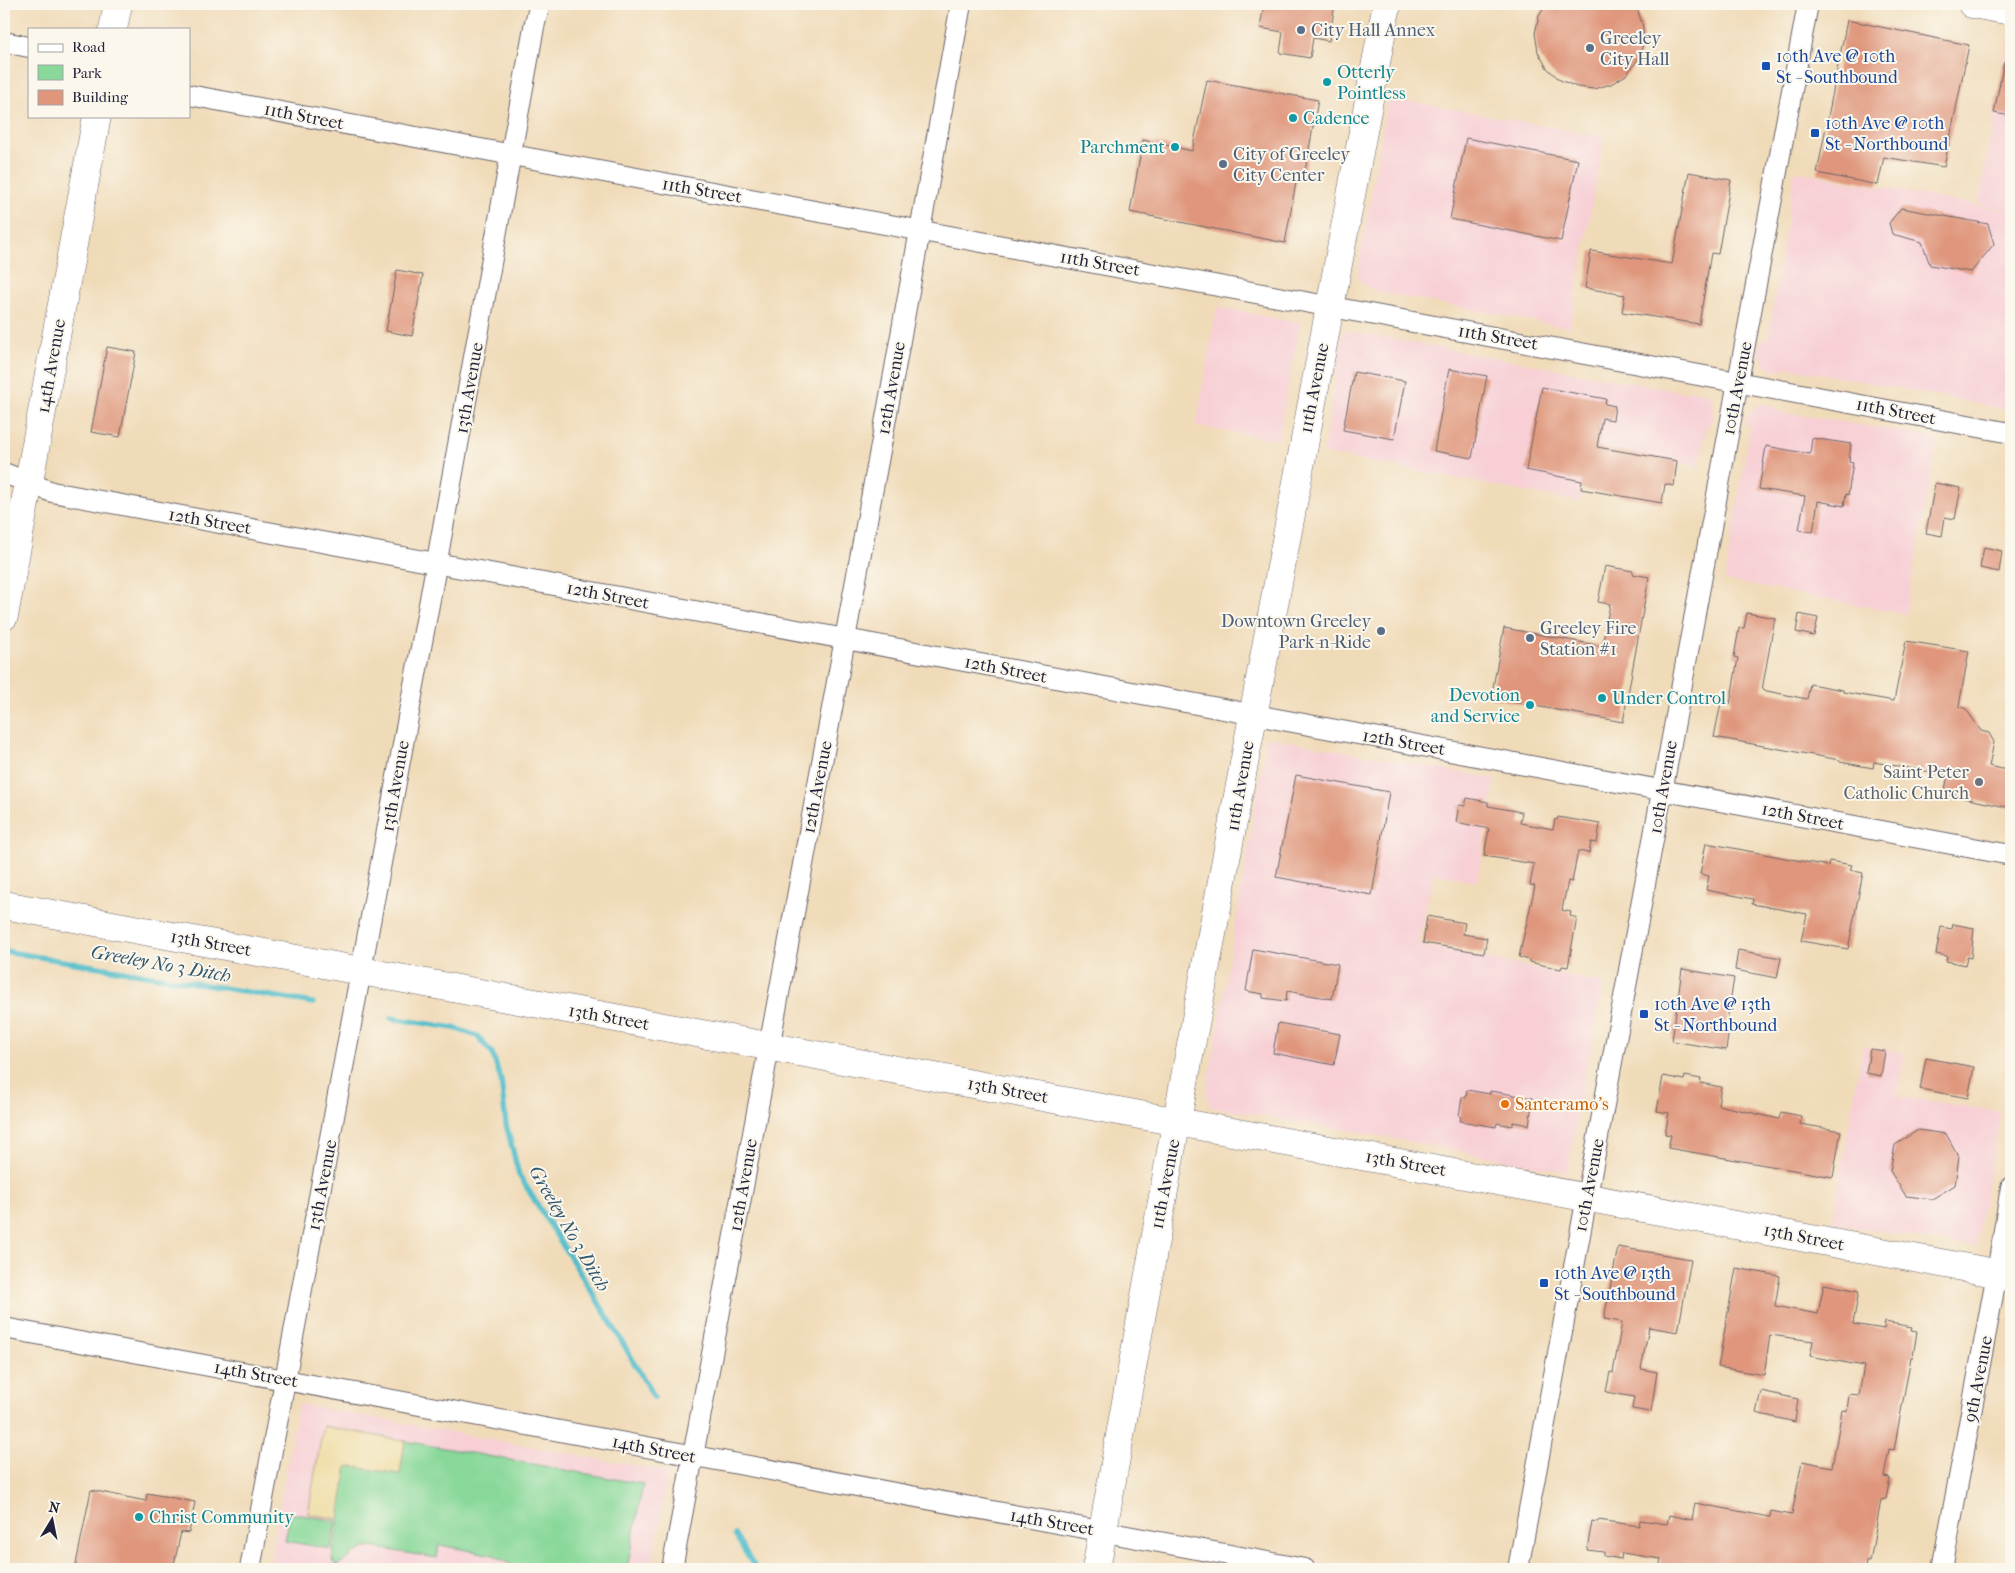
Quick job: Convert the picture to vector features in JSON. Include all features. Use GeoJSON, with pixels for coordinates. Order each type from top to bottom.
{"type":"FeatureCollection","features":[{"type":"Feature","properties":{"kind":"street"},"geometry":{"type":"LineString","coordinates":[[113,28],[118,4]]}},
{"type":"Feature","properties":{"kind":"street","name":"13th Avenue"},"geometry":{"type":"LineString","coordinates":[[250,1569],[437,563],[534,27],[540,4]]}},
{"type":"Feature","properties":{"kind":"street","name":"12th Avenue"},"geometry":{"type":"LineString","coordinates":[[672,1569],[961,4]]}},
{"type":"Feature","properties":{"kind":"street","name":"11th Avenue"},"geometry":{"type":"LineString","coordinates":[[1096,1569],[1329,306],[1387,4]]}},
{"type":"Feature","properties":{"kind":"street","name":"10th Avenue"},"geometry":{"type":"LineString","coordinates":[[1518,1569],[1808,4]]}},
{"type":"Feature","properties":{"kind":"street"},"geometry":{"type":"LineString","coordinates":[[1972,4],[2011,11]]}},
{"type":"Feature","properties":{"kind":"street"},"geometry":{"type":"LineString","coordinates":[[4,42],[28,47]]}},
{"type":"Feature","properties":{"kind":"street","name":"11th Street"},"geometry":{"type":"LineString","coordinates":[[190,95],[2011,433]]}},
{"type":"Feature","properties":{"kind":"street","name":"14th Avenue"},"geometry":{"type":"LineString","coordinates":[[4,616],[97,118]]}},
{"type":"Feature","properties":{"kind":"street","name":"12th Street"},"geometry":{"type":"LineString","coordinates":[[4,473],[29,484],[58,493],[2011,855]]}},
{"type":"Feature","properties":{"kind":"street","name":"13th Street"},"geometry":{"type":"LineString","coordinates":[[4,905],[2004,1274]]}},
{"type":"Feature","properties":{"kind":"street","name":"9th Avenue"},"geometry":{"type":"LineString","coordinates":[[1942,1569],[2004,1274],[2011,1188]]}},
{"type":"Feature","properties":{"kind":"street","name":"14th Street"},"geometry":{"type":"LineString","coordinates":[[4,1328],[1304,1569]]}},
{"type":"Feature","properties":{"kind":"shaded area"},"geometry":{"type":"Polygon","coordinates":[[[2009,37],[2011,38],[2011,211],[1978,204],[2009,37]]]}},
{"type":"Feature","properties":{"kind":"shaded area"},"geometry":{"type":"Polygon","coordinates":[[[1388,97],[1604,137],[1570,328],[1378,292],[1363,284],[1357,276],[1388,97]]]}},
{"type":"Feature","properties":{"kind":"shaded area"},"geometry":{"type":"Polygon","coordinates":[[[1795,171],[2011,212],[2011,410],[1786,367],[1780,371],[1771,369],[1766,365],[1758,352],[1760,342],[1768,338],[1795,171]]]}},
{"type":"Feature","properties":{"kind":"shaded area"},"geometry":{"type":"Polygon","coordinates":[[[1217,307],[1300,323],[1278,440],[1196,426],[1217,307]]]}},
{"type":"Feature","properties":{"kind":"shaded area"},"geometry":{"type":"Polygon","coordinates":[[[1343,330],[1688,393],[1690,390],[1701,391],[1709,396],[1713,404],[1713,411],[1711,423],[1706,427],[1699,466],[1597,448],[1587,459],[1579,502],[1323,453],[1343,330]]]}},
{"type":"Feature","properties":{"kind":"shaded area"},"geometry":{"type":"Polygon","coordinates":[[[1763,403],[1772,406],[1776,411],[1938,438],[1905,614],[1725,580],[1750,428],[1745,424],[1747,417],[1756,406],[1763,403]]]}},
{"type":"Feature","properties":{"kind":"shaded area"},"geometry":{"type":"Polygon","coordinates":[[[1267,737],[1495,779],[1477,882],[1434,873],[1418,944],[1603,983],[1567,1172],[1381,1136],[1211,1107],[1206,1097],[1267,737]]]}},
{"type":"Feature","properties":{"kind":"shaded area"},"geometry":{"type":"Polygon","coordinates":[[[1863,1046],[1905,1053],[1897,1096],[2001,1112],[1975,1247],[1832,1223],[1863,1046]]]}},
{"type":"Feature","properties":{"kind":"shaded area"},"geometry":{"type":"Polygon","coordinates":[[[298,1404],[668,1472],[651,1569],[269,1569],[298,1404]]]}},
{"type":"Feature","properties":{"kind":"green space"},"geometry":{"type":"Polygon","coordinates":[[[405,1441],[643,1484],[627,1569],[519,1569],[494,1555],[439,1545],[437,1558],[371,1547],[362,1549],[336,1566],[332,1559],[347,1466],[400,1473],[405,1441]]]}},
{"type":"Feature","properties":{"kind":"green space"},"geometry":{"type":"Polygon","coordinates":[[[290,1513],[336,1521],[331,1549],[285,1541],[290,1513]]]}},
{"type":"Feature","properties":{"kind":"sand"},"geometry":{"type":"Polygon","coordinates":[[[323,1426],[405,1441],[400,1474],[347,1466],[339,1519],[308,1514],[323,1426]]]}},
{"type":"Feature","properties":{"kind":"building","name":"City Hall Annex"},"geometry":{"type":"Polygon","coordinates":[[[1264,4],[1335,4],[1329,41],[1313,38],[1310,58],[1280,53],[1283,32],[1260,28],[1264,4]]]}},
{"type":"Feature","properties":{"kind":"building","name":"Greeley City Hall"},"geometry":{"type":"Polygon","coordinates":[[[1546,4],[1633,4],[1638,11],[1643,27],[1643,45],[1637,61],[1626,75],[1611,84],[1594,89],[1577,87],[1560,80],[1547,68],[1538,52],[1535,33],[1539,16],[1546,4]]]}},
{"type":"Feature","properties":{"kind":"building"},"geometry":{"type":"Polygon","coordinates":[[[1847,20],[1969,45],[1944,167],[1884,157],[1878,185],[1817,173],[1847,20]]]}},
{"type":"Feature","properties":{"kind":"building"},"geometry":{"type":"Polygon","coordinates":[[[2004,62],[2011,63],[2011,116],[1994,113],[2004,62]]]}},
{"type":"Feature","properties":{"kind":"building","name":"City of Greeley City Center"},"geometry":{"type":"Polygon","coordinates":[[[1207,80],[1318,100],[1304,177],[1297,177],[1285,243],[1130,212],[1143,140],[1192,151],[1207,80]]]}},
{"type":"Feature","properties":{"kind":"building"},"geometry":{"type":"Polygon","coordinates":[[[1466,138],[1578,160],[1561,241],[1450,219],[1466,138]]]}},
{"type":"Feature","properties":{"kind":"building"},"geometry":{"type":"Polygon","coordinates":[[[1689,172],[1731,180],[1718,254],[1711,253],[1699,324],[1622,312],[1625,295],[1585,288],[1591,251],[1672,264],[1689,172]]]}},
{"type":"Feature","properties":{"kind":"building"},"geometry":{"type":"Polygon","coordinates":[[[1901,208],[1988,224],[1994,244],[1971,272],[1930,265],[1922,242],[1892,234],[1889,223],[1901,208]]]}},
{"type":"Feature","properties":{"kind":"building"},"geometry":{"type":"Polygon","coordinates":[[[397,270],[423,275],[412,336],[386,331],[397,270]]]}},
{"type":"Feature","properties":{"kind":"building"},"geometry":{"type":"Polygon","coordinates":[[[107,347],[136,352],[120,437],[91,432],[107,347]]]}},
{"type":"Feature","properties":{"kind":"building"},"geometry":{"type":"Polygon","coordinates":[[[1449,369],[1487,376],[1472,458],[1434,451],[1449,369]]]}},
{"type":"Feature","properties":{"kind":"building"},"geometry":{"type":"Polygon","coordinates":[[[1354,372],[1405,381],[1394,439],[1343,430],[1354,372]]]}},
{"type":"Feature","properties":{"kind":"building"},"geometry":{"type":"Polygon","coordinates":[[[1542,387],[1606,399],[1605,404],[1615,406],[1613,420],[1602,418],[1597,447],[1677,461],[1674,486],[1665,484],[1662,503],[1581,489],[1582,481],[1526,470],[1542,387]]]}},
{"type":"Feature","properties":{"kind":"building"},"geometry":{"type":"Polygon","coordinates":[[[1812,438],[1851,444],[1849,462],[1853,463],[1848,495],[1846,494],[1844,506],[1818,501],[1813,532],[1799,530],[1805,496],[1759,489],[1766,446],[1810,454],[1812,438]]]}},
{"type":"Feature","properties":{"kind":"building"},"geometry":{"type":"Polygon","coordinates":[[[1935,483],[1961,488],[1955,519],[1945,517],[1942,536],[1926,533],[1935,483]]]}},
{"type":"Feature","properties":{"kind":"building"},"geometry":{"type":"Polygon","coordinates":[[[1984,547],[2002,551],[1999,572],[1980,568],[1984,547]]]}},
{"type":"Feature","properties":{"kind":"building","name":"Greeley Fire Station #1"},"geometry":{"type":"Polygon","coordinates":[[[1605,566],[1633,571],[1633,574],[1649,577],[1623,722],[1491,698],[1504,628],[1602,646],[1610,604],[1598,602],[1605,566]]]}},
{"type":"Feature","properties":{"kind":"building"},"geometry":{"type":"Polygon","coordinates":[[[1747,613],[1775,618],[1762,690],[1807,699],[1810,684],[1894,701],[1906,641],[1969,651],[1959,706],[1966,709],[1981,731],[1989,733],[1994,742],[1989,766],[2011,771],[2011,808],[1944,794],[1948,775],[1874,762],[1873,768],[1840,762],[1840,760],[1714,737],[1721,703],[1730,704],[1738,658],[1734,657],[1739,628],[1744,628],[1747,613]]]}},
{"type":"Feature","properties":{"kind":"building"},"geometry":{"type":"Polygon","coordinates":[[[1799,614],[1818,618],[1814,636],[1796,632],[1799,614]]]}},
{"type":"Feature","properties":{"kind":"building"},"geometry":{"type":"Polygon","coordinates":[[[1296,775],[1389,792],[1372,895],[1276,877],[1296,775]]]}},
{"type":"Feature","properties":{"kind":"building"},"geometry":{"type":"Polygon","coordinates":[[[1467,798],[1488,802],[1488,806],[1522,812],[1520,823],[1553,829],[1555,819],[1557,820],[1558,817],[1600,824],[1597,843],[1591,842],[1589,853],[1578,851],[1572,882],[1568,881],[1562,910],[1571,912],[1570,916],[1577,918],[1568,967],[1562,966],[1561,969],[1529,962],[1529,960],[1519,957],[1535,886],[1530,885],[1534,864],[1484,856],[1489,829],[1456,822],[1459,805],[1465,806],[1467,798]]]}},
{"type":"Feature","properties":{"kind":"building"},"geometry":{"type":"Polygon","coordinates":[[[1706,843],[1828,866],[1829,861],[1852,865],[1850,870],[1863,873],[1848,949],[1801,941],[1807,914],[1752,904],[1753,899],[1706,890],[1709,876],[1700,874],[1706,843]]]}},
{"type":"Feature","properties":{"kind":"building"},"geometry":{"type":"Polygon","coordinates":[[[1427,916],[1465,923],[1463,934],[1487,938],[1484,953],[1423,943],[1427,916]]]}},
{"type":"Feature","properties":{"kind":"building"},"geometry":{"type":"Polygon","coordinates":[[[1953,924],[1974,928],[1971,958],[1967,957],[1965,965],[1946,961],[1947,956],[1936,954],[1941,927],[1952,929],[1953,924]]]}},
{"type":"Feature","properties":{"kind":"building"},"geometry":{"type":"Polygon","coordinates":[[[1253,949],[1338,964],[1332,999],[1287,991],[1286,1001],[1263,998],[1263,994],[1246,991],[1253,949]]]}},
{"type":"Feature","properties":{"kind":"building"},"geometry":{"type":"Polygon","coordinates":[[[1738,950],[1781,958],[1777,978],[1735,970],[1738,950]]]}},
{"type":"Feature","properties":{"kind":"building"},"geometry":{"type":"Polygon","coordinates":[[[1682,969],[1734,978],[1727,1021],[1730,1022],[1726,1050],[1672,1041],[1682,969]]]}},
{"type":"Feature","properties":{"kind":"building"},"geometry":{"type":"Polygon","coordinates":[[[1278,1023],[1340,1034],[1334,1065],[1273,1053],[1278,1023]]]}},
{"type":"Feature","properties":{"kind":"building"},"geometry":{"type":"Polygon","coordinates":[[[1870,1049],[1885,1051],[1881,1076],[1866,1073],[1870,1049]]]}},
{"type":"Feature","properties":{"kind":"building"},"geometry":{"type":"Polygon","coordinates":[[[1926,1058],[1974,1067],[1968,1098],[1920,1089],[1926,1058]]]}},
{"type":"Feature","properties":{"kind":"building"},"geometry":{"type":"Polygon","coordinates":[[[1663,1076],[1684,1080],[1685,1076],[1701,1079],[1700,1083],[1721,1087],[1718,1105],[1779,1119],[1781,1112],[1801,1116],[1800,1124],[1841,1131],[1833,1177],[1668,1148],[1671,1135],[1665,1134],[1669,1113],[1657,1111],[1663,1076]]]}},
{"type":"Feature","properties":{"kind":"building"},"geometry":{"type":"Polygon","coordinates":[[[1467,1090],[1490,1094],[1490,1091],[1533,1098],[1529,1125],[1513,1122],[1513,1126],[1497,1123],[1496,1127],[1460,1121],[1462,1097],[1466,1098],[1467,1090]]]}},
{"type":"Feature","properties":{"kind":"building"},"geometry":{"type":"Polygon","coordinates":[[[1918,1130],[1946,1134],[1959,1157],[1955,1185],[1932,1199],[1906,1196],[1890,1171],[1895,1145],[1918,1130]]]}},
{"type":"Feature","properties":{"kind":"building"},"geometry":{"type":"Polygon","coordinates":[[[1618,1247],[1691,1259],[1678,1332],[1649,1327],[1641,1369],[1657,1372],[1651,1412],[1632,1409],[1634,1397],[1606,1392],[1610,1372],[1613,1373],[1622,1322],[1604,1319],[1618,1247]]]}},
{"type":"Feature","properties":{"kind":"building"},"geometry":{"type":"Polygon","coordinates":[[[1736,1268],[1780,1276],[1775,1306],[1818,1314],[1824,1284],[1859,1291],[1853,1324],[1884,1329],[1885,1322],[1912,1327],[1911,1330],[1917,1331],[1894,1450],[1889,1449],[1884,1477],[1890,1478],[1886,1499],[1881,1500],[1870,1562],[1867,1561],[1866,1569],[1659,1569],[1661,1559],[1622,1553],[1621,1559],[1604,1556],[1604,1552],[1587,1550],[1592,1521],[1598,1522],[1598,1520],[1639,1526],[1640,1520],[1667,1524],[1669,1515],[1692,1520],[1695,1503],[1770,1517],[1771,1511],[1792,1515],[1802,1461],[1832,1467],[1842,1410],[1847,1411],[1849,1394],[1859,1395],[1864,1366],[1810,1356],[1813,1341],[1770,1335],[1764,1375],[1718,1367],[1736,1268]]]}},
{"type":"Feature","properties":{"kind":"building"},"geometry":{"type":"Polygon","coordinates":[[[1761,1391],[1798,1399],[1795,1422],[1756,1413],[1761,1391]]]}},
{"type":"Feature","properties":{"kind":"building","name":"Christ Community"},"geometry":{"type":"Polygon","coordinates":[[[91,1490],[146,1501],[147,1493],[195,1502],[189,1533],[181,1532],[173,1569],[75,1569],[91,1490]]]}},
{"type":"Feature","properties":{"kind":"waterway","name":"Greeley No 3 Ditch"},"geometry":{"type":"LineString","coordinates":[[4,951],[313,1003]]}},
{"type":"Feature","properties":{"kind":"waterway","name":"Greeley No 3 Ditch"},"geometry":{"type":"LineString","coordinates":[[391,1018],[454,1028],[477,1036],[492,1053],[501,1080],[506,1124],[519,1175],[613,1326],[654,1397]]}},
{"type":"Feature","properties":{"kind":"waterway","name":"Greeley No 3 Ditch"},"geometry":{"type":"LineString","coordinates":[[735,1535],[756,1569]]}},
{"type":"Feature","properties":{"kind":"place","name":"City Hall Annex"},"geometry":{"type":"Point","coordinates":[1301,30]}},
{"type":"Feature","properties":{"kind":"place","name":"Greeley City Hall"},"geometry":{"type":"Point","coordinates":[1590,48]}},
{"type":"Feature","properties":{"kind":"place","name":"10th Ave @ 10th St - Southbound"},"geometry":{"type":"Point","coordinates":[1766,66]}},
{"type":"Feature","properties":{"kind":"place","name":"Otterly Pointless"},"geometry":{"type":"Point","coordinates":[1327,82]}},
{"type":"Feature","properties":{"kind":"place","name":"Cadence"},"geometry":{"type":"Point","coordinates":[1293,118]}},
{"type":"Feature","properties":{"kind":"place","name":"10th Ave @ 10th St - Northbound"},"geometry":{"type":"Point","coordinates":[1815,133]}},
{"type":"Feature","properties":{"kind":"place","name":"Parchment"},"geometry":{"type":"Point","coordinates":[1175,147]}},
{"type":"Feature","properties":{"kind":"place","name":"City of Greeley City Center"},"geometry":{"type":"Point","coordinates":[1223,164]}},
{"type":"Feature","properties":{"kind":"place","name":"Downtown Greeley Park-n-Ride"},"geometry":{"type":"Point","coordinates":[1381,631]}},
{"type":"Feature","properties":{"kind":"place","name":"Greeley Fire Station #1"},"geometry":{"type":"Point","coordinates":[1530,638]}},
{"type":"Feature","properties":{"kind":"place","name":"Under Control"},"geometry":{"type":"Point","coordinates":[1602,698]}},
{"type":"Feature","properties":{"kind":"place","name":"Devotion and Service"},"geometry":{"type":"Point","coordinates":[1530,705]}},
{"type":"Feature","properties":{"kind":"place","name":"Saint Peter Catholic Church"},"geometry":{"type":"Point","coordinates":[1979,782]}},
{"type":"Feature","properties":{"kind":"place","name":"10th Ave @ 13th St - Northbound"},"geometry":{"type":"Point","coordinates":[1644,1014]}},
{"type":"Feature","properties":{"kind":"place","name":"Santeramo's"},"geometry":{"type":"Point","coordinates":[1505,1104]}},
{"type":"Feature","properties":{"kind":"place","name":"10th Ave @ 13th St - Southbound"},"geometry":{"type":"Point","coordinates":[1544,1283]}},
{"type":"Feature","properties":{"kind":"place","name":"Christ Community"},"geometry":{"type":"Point","coordinates":[139,1517]}}]}
